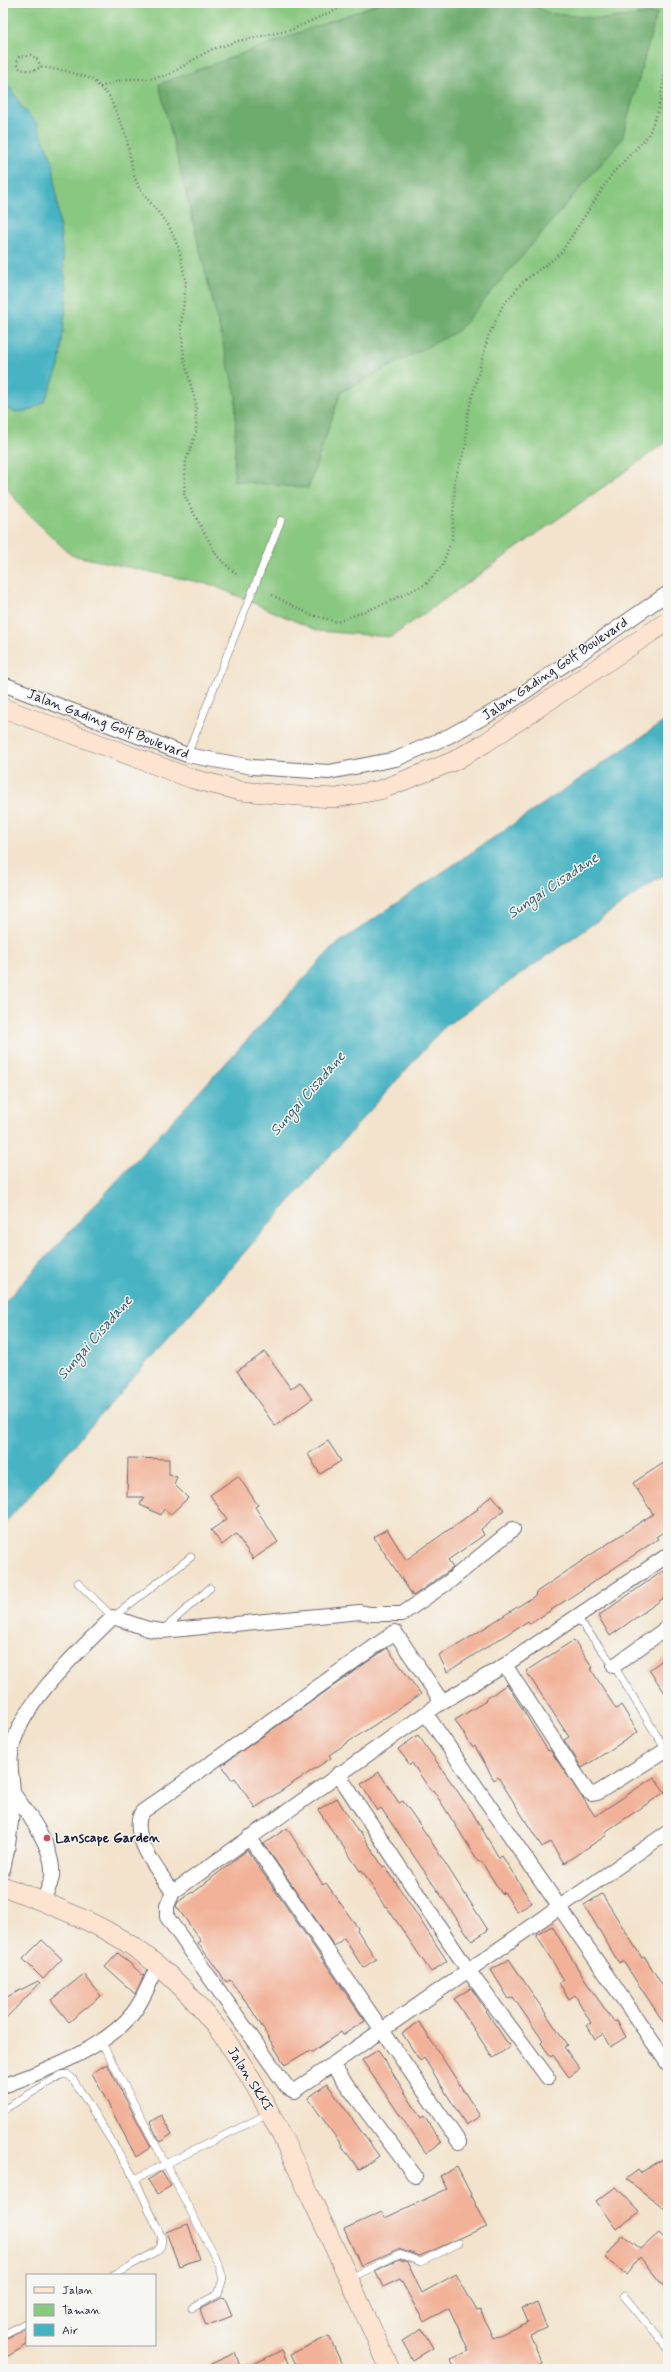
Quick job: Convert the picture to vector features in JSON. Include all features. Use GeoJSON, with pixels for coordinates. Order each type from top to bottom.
{"type":"FeatureCollection","features":[{"type":"Feature","properties":{"kind":"main road","name":"Jalan Gading Golf Boulevard"},"geometry":{"type":"LineString","coordinates":[[3,708],[193,780],[241,791],[336,798],[380,790],[454,761],[485,743],[668,621]]}},
{"type":"Feature","properties":{"kind":"main road","name":"Jalan SKKI"},"geometry":{"type":"LineString","coordinates":[[3,1886],[91,1921],[130,1945],[158,1966],[186,1992],[210,2020],[234,2050],[272,2112],[390,2369]]}},
{"type":"Feature","properties":{"kind":"street","name":"Jalan Gading Golf Boulevard"},"geometry":{"type":"LineString","coordinates":[[3,684],[187,755],[252,766],[329,772],[396,759],[449,736],[506,705],[668,593]]}},
{"type":"Feature","properties":{"kind":"street"},"geometry":{"type":"LineString","coordinates":[[3,1869],[7,1850],[13,1793],[11,1754],[16,1736],[29,1712],[47,1685],[113,1617],[148,1629],[162,1631],[360,1612],[370,1614],[402,1614],[450,1581],[513,1529]]}},
{"type":"Feature","properties":{"kind":"street"},"geometry":{"type":"LineString","coordinates":[[668,1555],[505,1665],[442,1702],[249,1837],[173,1892],[167,1906],[167,1917],[287,2087],[294,2091],[668,1832]]}},
{"type":"Feature","properties":{"kind":"street"},"geometry":{"type":"LineString","coordinates":[[614,1666],[668,1627]]}},
{"type":"Feature","properties":{"kind":"street"},"geometry":{"type":"LineString","coordinates":[[173,1892],[150,1858],[138,1828],[138,1819],[142,1812],[395,1632],[442,1702]]}},
{"type":"Feature","properties":{"kind":"street"},"geometry":{"type":"LineString","coordinates":[[505,1665],[587,1791],[592,1794],[597,1793],[667,1752]]}},
{"type":"Feature","properties":{"kind":"street"},"geometry":{"type":"LineString","coordinates":[[426,1714],[561,1906],[668,2064]]}},
{"type":"Feature","properties":{"kind":"street"},"geometry":{"type":"LineString","coordinates":[[338,1774],[468,1970],[548,2078]]}},
{"type":"Feature","properties":{"kind":"street"},"geometry":{"type":"LineString","coordinates":[[13,1793],[31,1817],[44,1841],[49,1859],[52,1874],[42,1902]]}},
{"type":"Feature","properties":{"kind":"street"},"geometry":{"type":"LineString","coordinates":[[249,1837],[459,2142]]}},
{"type":"Feature","properties":{"kind":"street"},"geometry":{"type":"LineString","coordinates":[[3,2086],[53,2068],[117,2029],[134,2012],[158,1966]]}},
{"type":"Feature","properties":{"kind":"street"},"geometry":{"type":"LineString","coordinates":[[332,2065],[415,2176]]}},
{"type":"Feature","properties":{"kind":"lane"},"geometry":{"type":"LineString","coordinates":[[187,755],[281,520]]}},
{"type":"Feature","properties":{"kind":"lane"},"geometry":{"type":"LineString","coordinates":[[78,1583],[113,1617],[191,1557]]}},
{"type":"Feature","properties":{"kind":"lane"},"geometry":{"type":"LineString","coordinates":[[162,1631],[210,1588]]}},
{"type":"Feature","properties":{"kind":"lane"},"geometry":{"type":"LineString","coordinates":[[576,1616],[614,1666],[667,1752]]}},
{"type":"Feature","properties":{"kind":"lane"},"geometry":{"type":"LineString","coordinates":[[101,2040],[219,2265],[223,2279],[218,2294],[192,2308]]}},
{"type":"Feature","properties":{"kind":"lane"},"geometry":{"type":"LineString","coordinates":[[3,2110],[61,2075],[68,2074],[73,2079],[135,2179],[162,2238],[161,2246],[157,2251],[115,2274]]}},
{"type":"Feature","properties":{"kind":"lane"},"geometry":{"type":"LineString","coordinates":[[135,2179],[272,2112]]}},
{"type":"Feature","properties":{"kind":"lane"},"geometry":{"type":"LineString","coordinates":[[349,2279],[399,2254],[421,2262],[459,2243]]}},
{"type":"Feature","properties":{"kind":"lane"},"geometry":{"type":"LineString","coordinates":[[624,2296],[668,2348]]}},
{"type":"Feature","properties":{"kind":"lane"},"geometry":{"type":"LineString","coordinates":[[3,2335],[26,2323]]}},
{"type":"Feature","properties":{"kind":"path"},"geometry":{"type":"LineString","coordinates":[[100,87],[124,79],[148,79],[168,75],[210,50],[238,41],[291,30],[351,3]]}},
{"type":"Feature","properties":{"kind":"path"},"geometry":{"type":"LineString","coordinates":[[40,67],[36,59],[31,55],[19,57],[17,62],[20,69],[33,71],[40,67],[66,71],[92,79],[109,96],[126,135],[133,173],[139,188],[169,226],[179,249],[186,283],[181,326],[184,359],[196,404],[196,432],[186,461],[184,495],[216,556],[237,576]]}},
{"type":"Feature","properties":{"kind":"path"},"geometry":{"type":"LineString","coordinates":[[272,595],[309,614],[336,622],[386,604],[426,584],[442,566],[452,539],[455,479],[466,445],[467,416],[488,337],[503,305],[524,280],[560,254],[612,174],[648,136],[658,111],[668,56]]}},
{"type":"Feature","properties":{"kind":"green space"},"geometry":{"type":"Polygon","coordinates":[[[3,3],[668,3],[668,441],[391,637],[318,631],[212,585],[71,555],[23,509],[3,482],[3,3]]]}},
{"type":"Feature","properties":{"kind":"green space"},"geometry":{"type":"Polygon","coordinates":[[[380,3],[531,3],[548,13],[602,19],[657,13],[622,139],[458,331],[341,392],[308,488],[234,481],[236,396],[159,84],[380,3]]]}},
{"type":"Feature","properties":{"kind":"water"},"geometry":{"type":"Polygon","coordinates":[[[3,83],[10,87],[23,109],[36,122],[53,162],[67,297],[59,367],[44,402],[29,411],[16,412],[3,408],[3,83]]]}},
{"type":"Feature","properties":{"kind":"water","name":"Sungai Cisadane"},"geometry":{"type":"Polygon","coordinates":[[[668,719],[668,872],[444,1027],[3,1525],[3,1304],[334,946],[668,719]]]}},
{"type":"Feature","properties":{"kind":"building"},"geometry":{"type":"Polygon","coordinates":[[[265,1352],[291,1389],[300,1382],[312,1399],[275,1426],[237,1371],[265,1352]]]}},
{"type":"Feature","properties":{"kind":"building"},"geometry":{"type":"Polygon","coordinates":[[[328,1441],[341,1461],[320,1474],[308,1454],[328,1441]]]}},
{"type":"Feature","properties":{"kind":"building"},"geometry":{"type":"Polygon","coordinates":[[[128,1458],[169,1459],[169,1474],[177,1477],[174,1484],[188,1498],[170,1515],[164,1508],[161,1515],[140,1505],[144,1497],[127,1497],[128,1458]]]}},
{"type":"Feature","properties":{"kind":"building"},"geometry":{"type":"Polygon","coordinates":[[[668,1460],[668,1529],[656,1537],[658,1539],[530,1624],[528,1621],[447,1672],[439,1655],[458,1645],[536,1595],[535,1593],[653,1514],[633,1483],[668,1460]]]}},
{"type":"Feature","properties":{"kind":"building"},"geometry":{"type":"Polygon","coordinates":[[[238,1476],[258,1505],[255,1507],[278,1542],[253,1559],[236,1534],[222,1545],[211,1530],[227,1519],[210,1495],[238,1476]]]}},
{"type":"Feature","properties":{"kind":"building"},"geometry":{"type":"Polygon","coordinates":[[[492,1495],[504,1510],[481,1529],[484,1535],[448,1560],[453,1568],[413,1596],[374,1537],[387,1529],[406,1560],[478,1509],[477,1508],[492,1495]]]}},
{"type":"Feature","properties":{"kind":"building"},"geometry":{"type":"Polygon","coordinates":[[[663,1571],[668,1578],[668,1595],[610,1636],[598,1616],[663,1571]]]}},
{"type":"Feature","properties":{"kind":"building"},"geometry":{"type":"Polygon","coordinates":[[[574,1640],[593,1668],[591,1669],[616,1709],[621,1705],[638,1732],[582,1768],[564,1740],[569,1737],[526,1671],[574,1640]]]}},
{"type":"Feature","properties":{"kind":"building"},"geometry":{"type":"Polygon","coordinates":[[[387,1648],[421,1694],[329,1755],[331,1758],[255,1808],[235,1778],[232,1780],[222,1765],[387,1648]]]}},
{"type":"Feature","properties":{"kind":"building"},"geometry":{"type":"Polygon","coordinates":[[[668,1656],[668,1697],[649,1670],[668,1656]]]}},
{"type":"Feature","properties":{"kind":"building"},"geometry":{"type":"Polygon","coordinates":[[[507,1684],[548,1751],[550,1750],[595,1816],[654,1777],[665,1792],[605,1832],[607,1835],[564,1863],[550,1842],[542,1847],[498,1777],[494,1780],[475,1746],[473,1748],[455,1720],[486,1701],[485,1700],[507,1684]]]}},
{"type":"Feature","properties":{"kind":"building"},"geometry":{"type":"Polygon","coordinates":[[[418,1735],[472,1812],[499,1858],[502,1856],[532,1903],[517,1912],[504,1892],[502,1894],[481,1861],[479,1862],[433,1790],[431,1791],[412,1763],[410,1765],[398,1749],[418,1735]]]}},
{"type":"Feature","properties":{"kind":"building"},"geometry":{"type":"Polygon","coordinates":[[[379,1772],[399,1803],[403,1801],[427,1835],[488,1930],[472,1941],[381,1808],[377,1811],[361,1784],[379,1772]]]}},
{"type":"Feature","properties":{"kind":"building"},"geometry":{"type":"Polygon","coordinates":[[[337,1798],[358,1832],[360,1831],[383,1867],[385,1866],[447,1961],[431,1972],[386,1906],[385,1907],[362,1870],[360,1871],[318,1810],[337,1798]]]}},
{"type":"Feature","properties":{"kind":"building"},"geometry":{"type":"Polygon","coordinates":[[[287,1828],[323,1885],[326,1883],[358,1928],[357,1930],[376,1959],[363,1968],[344,1938],[334,1946],[264,1844],[287,1828]]]}},
{"type":"Feature","properties":{"kind":"building"},"geometry":{"type":"Polygon","coordinates":[[[247,1850],[365,2021],[343,2035],[341,2032],[312,2052],[310,2050],[285,2065],[250,2007],[230,1980],[226,1982],[198,1943],[201,1941],[176,1906],[178,1902],[192,1892],[193,1893],[247,1850]]]}},
{"type":"Feature","properties":{"kind":"building"},"geometry":{"type":"Polygon","coordinates":[[[602,1894],[642,1958],[645,1957],[668,1995],[668,2029],[623,1961],[619,1963],[584,1905],[602,1894]]]}},
{"type":"Feature","properties":{"kind":"building"},"geometry":{"type":"Polygon","coordinates":[[[552,1926],[586,1982],[614,2022],[617,2021],[626,2037],[610,2047],[603,2034],[595,2039],[587,2025],[591,2023],[575,1995],[569,1999],[559,1983],[564,1980],[536,1935],[552,1926]]]}},
{"type":"Feature","properties":{"kind":"building"},"geometry":{"type":"Polygon","coordinates":[[[42,1940],[62,1959],[43,1979],[23,1959],[42,1940]]]}},
{"type":"Feature","properties":{"kind":"building"},"geometry":{"type":"Polygon","coordinates":[[[118,1953],[144,1976],[135,1994],[105,1967],[118,1953]]]}},
{"type":"Feature","properties":{"kind":"building"},"geometry":{"type":"Polygon","coordinates":[[[509,1959],[567,2045],[564,2047],[580,2069],[569,2077],[553,2055],[551,2057],[541,2043],[543,2041],[513,1997],[509,1999],[491,1970],[509,1959]]]}},
{"type":"Feature","properties":{"kind":"building"},"geometry":{"type":"Polygon","coordinates":[[[84,1974],[101,1996],[69,2022],[51,2000],[84,1974]]]}},
{"type":"Feature","properties":{"kind":"building"},"geometry":{"type":"Polygon","coordinates":[[[38,1981],[40,1983],[3,2021],[3,1999],[38,1981]]]}},
{"type":"Feature","properties":{"kind":"building"},"geometry":{"type":"Polygon","coordinates":[[[471,1988],[510,2047],[493,2058],[454,1999],[471,1988]]]}},
{"type":"Feature","properties":{"kind":"building"},"geometry":{"type":"Polygon","coordinates":[[[419,2022],[480,2116],[466,2125],[424,2058],[420,2061],[402,2033],[419,2022]]]}},
{"type":"Feature","properties":{"kind":"building"},"geometry":{"type":"Polygon","coordinates":[[[378,2050],[421,2118],[424,2116],[441,2143],[426,2153],[362,2060],[378,2050]]]}},
{"type":"Feature","properties":{"kind":"building"},"geometry":{"type":"Polygon","coordinates":[[[107,2064],[151,2147],[136,2157],[92,2073],[107,2064]]]}},
{"type":"Feature","properties":{"kind":"building"},"geometry":{"type":"Polygon","coordinates":[[[327,2084],[379,2156],[359,2170],[308,2098],[327,2084]]]}},
{"type":"Feature","properties":{"kind":"building"},"geometry":{"type":"Polygon","coordinates":[[[161,2115],[172,2134],[160,2142],[150,2122],[161,2115]]]}},
{"type":"Feature","properties":{"kind":"building"},"geometry":{"type":"Polygon","coordinates":[[[668,2156],[668,2211],[626,2179],[638,2170],[640,2173],[668,2156]]]}},
{"type":"Feature","properties":{"kind":"building"},"geometry":{"type":"Polygon","coordinates":[[[457,2167],[487,2226],[420,2256],[398,2249],[361,2266],[344,2229],[382,2212],[385,2218],[447,2189],[440,2176],[457,2167]]]}},
{"type":"Feature","properties":{"kind":"building"},"geometry":{"type":"Polygon","coordinates":[[[162,2171],[171,2186],[157,2194],[148,2180],[162,2171]]]}},
{"type":"Feature","properties":{"kind":"building"},"geometry":{"type":"Polygon","coordinates":[[[616,2187],[640,2212],[616,2229],[596,2201],[616,2187]]]}},
{"type":"Feature","properties":{"kind":"building"},"geometry":{"type":"Polygon","coordinates":[[[188,2224],[200,2259],[179,2266],[166,2232],[188,2224]]]}},
{"type":"Feature","properties":{"kind":"building"},"geometry":{"type":"Polygon","coordinates":[[[659,2233],[668,2242],[668,2292],[640,2257],[626,2275],[605,2258],[623,2235],[641,2249],[659,2233]]]}},
{"type":"Feature","properties":{"kind":"building"},"geometry":{"type":"Polygon","coordinates":[[[399,2259],[407,2262],[422,2293],[456,2274],[477,2311],[480,2310],[493,2338],[528,2322],[522,2308],[537,2303],[547,2328],[530,2335],[543,2364],[533,2369],[455,2369],[451,2359],[469,2351],[449,2308],[424,2322],[400,2279],[383,2287],[375,2271],[399,2259]]]}},
{"type":"Feature","properties":{"kind":"building"},"geometry":{"type":"Polygon","coordinates":[[[224,2297],[232,2316],[206,2326],[200,2309],[224,2297]]]}},
{"type":"Feature","properties":{"kind":"building"},"geometry":{"type":"Polygon","coordinates":[[[26,2328],[26,2346],[3,2359],[3,2340],[26,2328]]]}},
{"type":"Feature","properties":{"kind":"building"},"geometry":{"type":"Polygon","coordinates":[[[422,2329],[433,2348],[413,2360],[402,2341],[422,2329]]]}},
{"type":"Feature","properties":{"kind":"building"},"geometry":{"type":"Polygon","coordinates":[[[329,2336],[344,2369],[298,2369],[291,2354],[329,2336]]]}},
{"type":"Feature","properties":{"kind":"building"},"geometry":{"type":"Polygon","coordinates":[[[282,2350],[288,2363],[277,2369],[244,2369],[282,2350]]]}},
{"type":"Feature","properties":{"kind":"building"},"geometry":{"type":"Polygon","coordinates":[[[235,2353],[241,2369],[200,2369],[235,2353]]]}},
{"type":"Feature","properties":{"kind":"place","name":"Lanscape Garden"},"geometry":{"type":"Point","coordinates":[47,1838]}}]}
